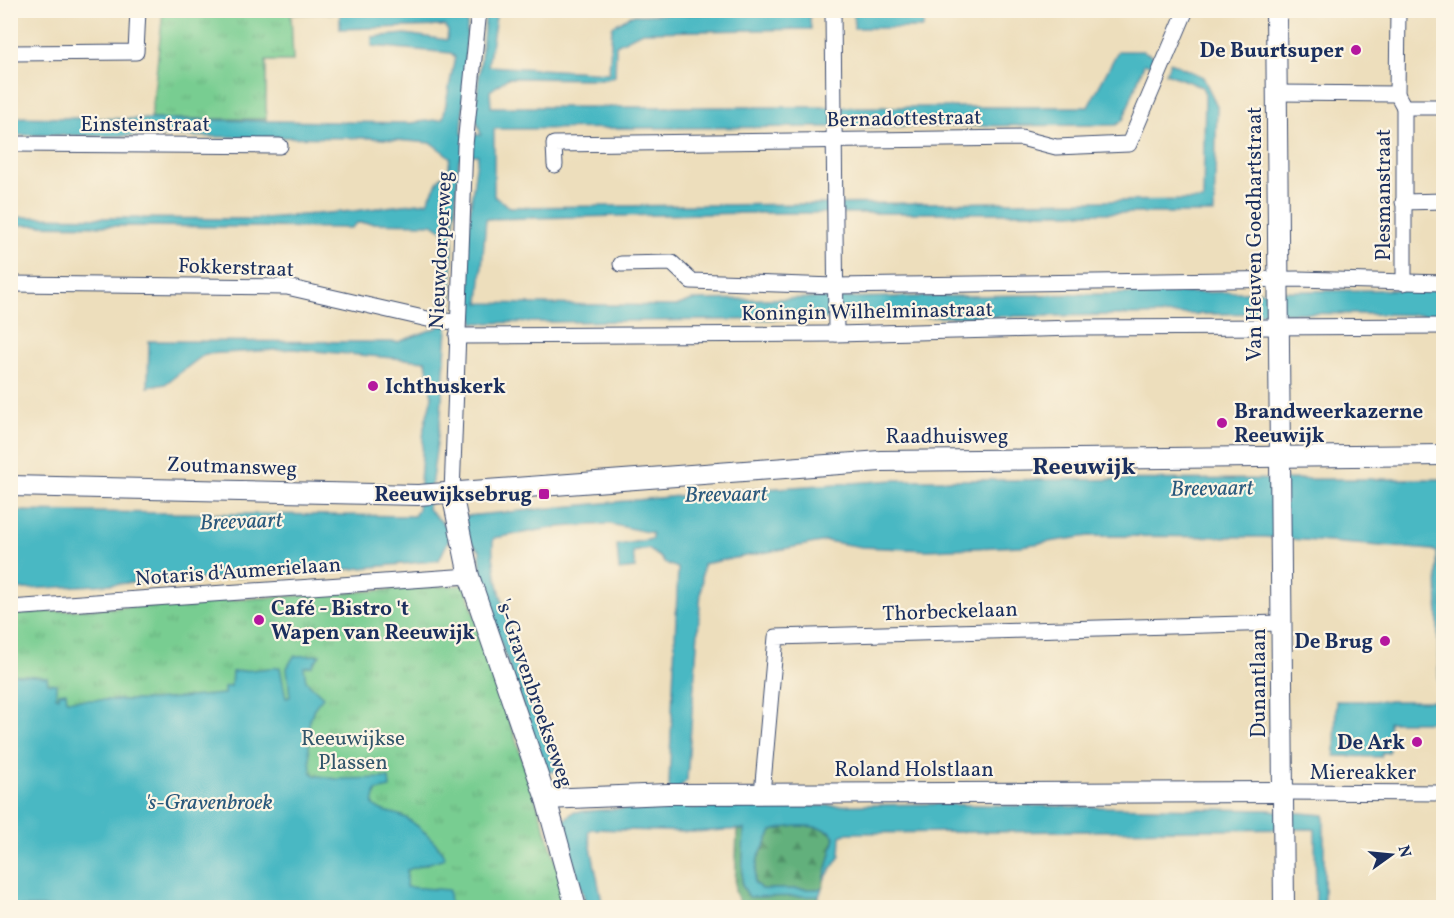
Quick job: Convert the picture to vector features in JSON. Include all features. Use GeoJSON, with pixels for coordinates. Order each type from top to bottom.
{"type":"FeatureCollection","features":[{"type":"Feature","properties":{"kind":"street"},"geometry":{"type":"LineString","coordinates":[[10,53],[136,52],[138,10]]}},
{"type":"Feature","properties":{"kind":"street","name":"Nieuwdorperweg"},"geometry":{"type":"LineString","coordinates":[[453,493],[455,327],[467,128],[479,10]]}},
{"type":"Feature","properties":{"kind":"street"},"geometry":{"type":"LineString","coordinates":[[833,10],[836,328]]}},
{"type":"Feature","properties":{"kind":"street","name":"Bernadottestraat"},"geometry":{"type":"LineString","coordinates":[[555,165],[554,144],[834,133],[1021,138],[1056,147],[1129,144],[1186,10]]}},
{"type":"Feature","properties":{"kind":"street","name":"Van Heuven Goedhartstraat"},"geometry":{"type":"LineString","coordinates":[[1276,10],[1280,467]]}},
{"type":"Feature","properties":{"kind":"street","name":"Plesmanstraat"},"geometry":{"type":"LineString","coordinates":[[1398,10],[1404,283]]}},
{"type":"Feature","properties":{"kind":"street"},"geometry":{"type":"LineString","coordinates":[[1277,93],[1401,100],[1443,107]]}},
{"type":"Feature","properties":{"kind":"street","name":"Einsteinstraat"},"geometry":{"type":"LineString","coordinates":[[10,144],[280,146]]}},
{"type":"Feature","properties":{"kind":"street"},"geometry":{"type":"LineString","coordinates":[[1403,202],[1443,201]]}},
{"type":"Feature","properties":{"kind":"street","name":"Koningin Wilhelminastraat"},"geometry":{"type":"LineString","coordinates":[[621,264],[672,263],[691,281],[835,290],[1278,284],[1343,279],[1443,283]]}},
{"type":"Feature","properties":{"kind":"street","name":"Fokkerstraat"},"geometry":{"type":"LineString","coordinates":[[10,284],[287,287],[455,327]]}},
{"type":"Feature","properties":{"kind":"street","name":"Koningin Wilhelminastraat"},"geometry":{"type":"LineString","coordinates":[[455,327],[518,336],[836,328],[1278,323],[1443,326]]}},
{"type":"Feature","properties":{"kind":"street","name":"Raadhuisweg"},"geometry":{"type":"LineString","coordinates":[[453,493],[880,460],[1280,467],[1443,455]]}},
{"type":"Feature","properties":{"kind":"street","name":"Dunantlaan"},"geometry":{"type":"LineString","coordinates":[[1280,467],[1284,908]]}},
{"type":"Feature","properties":{"kind":"street","name":"Zoutmansweg"},"geometry":{"type":"LineString","coordinates":[[10,486],[453,493]]}},
{"type":"Feature","properties":{"kind":"street","name":"'s-Gravenbroekseweg"},"geometry":{"type":"LineString","coordinates":[[453,493],[455,516],[469,576],[546,798],[576,908]]}},
{"type":"Feature","properties":{"kind":"street","name":"Notaris d'Aumerielaan"},"geometry":{"type":"LineString","coordinates":[[10,608],[469,576]]}},
{"type":"Feature","properties":{"kind":"street","name":"Thorbeckelaan"},"geometry":{"type":"LineString","coordinates":[[762,794],[776,637],[1282,623]]}},
{"type":"Feature","properties":{"kind":"street","name":"Miereakker"},"geometry":{"type":"LineString","coordinates":[[1283,800],[1443,793]]}},
{"type":"Feature","properties":{"kind":"street","name":"Roland Holstlaan"},"geometry":{"type":"LineString","coordinates":[[546,798],[762,794],[1283,800]]}},
{"type":"Feature","properties":{"kind":"green space"},"geometry":{"type":"Polygon","coordinates":[[[163,10],[402,11],[291,14],[293,61],[266,61],[266,119],[151,119],[163,10]]]}},
{"type":"Feature","properties":{"kind":"green space","name":"Reeuwijkse Plassen"},"geometry":{"type":"Polygon","coordinates":[[[465,585],[571,907],[11,908],[11,614],[465,585]]]}},
{"type":"Feature","properties":{"kind":"green space"},"geometry":{"type":"Polygon","coordinates":[[[786,826],[820,828],[831,833],[835,838],[822,889],[761,889],[754,882],[758,858],[772,831],[786,826]]]}},
{"type":"Feature","properties":{"kind":"green space"},"geometry":{"type":"Polygon","coordinates":[[[745,829],[742,885],[749,896],[819,896],[817,906],[741,906],[735,891],[737,831],[745,829]]]}},
{"type":"Feature","properties":{"kind":"water","name":"Breevaart"},"geometry":{"type":"Polygon","coordinates":[[[402,10],[468,11],[462,134],[481,135],[475,115],[486,11],[497,11],[488,66],[609,73],[612,27],[631,15],[809,11],[811,29],[642,32],[616,45],[615,76],[607,79],[508,78],[490,91],[491,107],[1088,107],[1118,51],[1143,51],[1158,58],[1154,65],[1144,64],[1123,120],[1116,125],[494,129],[494,196],[510,207],[1203,200],[1205,94],[1202,87],[1166,73],[1170,62],[1203,77],[1217,106],[1214,213],[748,213],[486,219],[479,303],[676,306],[692,300],[1443,289],[1443,315],[1288,313],[474,323],[468,281],[468,239],[478,155],[462,155],[459,160],[453,234],[451,314],[447,329],[441,414],[428,509],[449,527],[466,516],[721,492],[895,480],[1443,479],[1443,722],[1389,722],[1389,752],[1382,753],[1381,757],[1335,756],[1336,701],[1439,701],[1437,552],[1433,550],[1264,537],[1089,536],[1021,546],[928,550],[862,547],[826,541],[703,564],[687,780],[680,787],[680,800],[691,808],[927,804],[1268,810],[1324,815],[1324,907],[1316,907],[1315,829],[848,833],[841,836],[840,856],[824,880],[835,838],[830,831],[801,826],[772,831],[758,858],[754,882],[761,889],[822,889],[819,896],[749,897],[742,885],[744,829],[692,832],[592,829],[588,832],[603,907],[587,907],[565,837],[563,821],[573,812],[664,806],[671,800],[669,784],[678,568],[665,563],[648,549],[633,552],[635,568],[619,570],[617,545],[652,539],[652,533],[610,524],[558,527],[494,538],[493,554],[497,581],[516,651],[557,771],[545,773],[495,626],[481,574],[480,550],[470,542],[451,535],[439,560],[432,561],[322,572],[11,590],[11,511],[414,516],[418,510],[424,427],[432,397],[426,361],[293,349],[205,354],[165,384],[148,387],[149,341],[398,342],[439,327],[446,248],[444,232],[432,224],[357,223],[351,228],[11,225],[11,217],[252,219],[353,211],[427,202],[439,179],[448,172],[450,157],[431,143],[372,138],[11,135],[11,117],[410,123],[443,119],[455,57],[451,53],[372,46],[372,37],[405,34],[447,40],[448,31],[445,26],[340,29],[340,13],[402,10]]]}},
{"type":"Feature","properties":{"kind":"water"},"geometry":{"type":"Polygon","coordinates":[[[854,11],[924,11],[923,28],[854,28],[854,11]]]}},
{"type":"Feature","properties":{"kind":"water","name":"'s-Gravenbroek"},"geometry":{"type":"Polygon","coordinates":[[[320,655],[312,666],[304,667],[306,681],[323,697],[316,705],[309,723],[311,771],[314,775],[336,779],[389,778],[390,788],[376,791],[373,804],[383,811],[404,817],[415,825],[428,835],[445,858],[407,870],[406,887],[449,890],[450,907],[11,907],[11,674],[47,677],[48,683],[56,684],[56,697],[59,697],[59,693],[66,692],[67,700],[153,700],[224,694],[224,687],[231,686],[232,672],[280,667],[286,698],[290,697],[287,668],[294,656],[320,655]]]}},
{"type":"Feature","properties":{"kind":"place","name":"De Buurtsuper"},"geometry":{"type":"Point","coordinates":[1356,50]}},
{"type":"Feature","properties":{"kind":"place","name":"Ichthuskerk"},"geometry":{"type":"Point","coordinates":[373,386]}},
{"type":"Feature","properties":{"kind":"place","name":"Brandweerkazerne Reeuwijk"},"geometry":{"type":"Point","coordinates":[1222,423]}},
{"type":"Feature","properties":{"kind":"place","name":"Reeuwijksebrug"},"geometry":{"type":"Point","coordinates":[544,494]}},
{"type":"Feature","properties":{"kind":"place","name":"Café - Bistro 't Wapen van Reeuwijk"},"geometry":{"type":"Point","coordinates":[259,620]}},
{"type":"Feature","properties":{"kind":"place","name":"De Brug"},"geometry":{"type":"Point","coordinates":[1385,641]}},
{"type":"Feature","properties":{"kind":"place","name":"De Ark"},"geometry":{"type":"Point","coordinates":[1417,742]}},
{"type":"Feature","properties":{"kind":"district","name":"Reeuwijk"},"geometry":{"type":"Point","coordinates":[1084,466]}}]}
